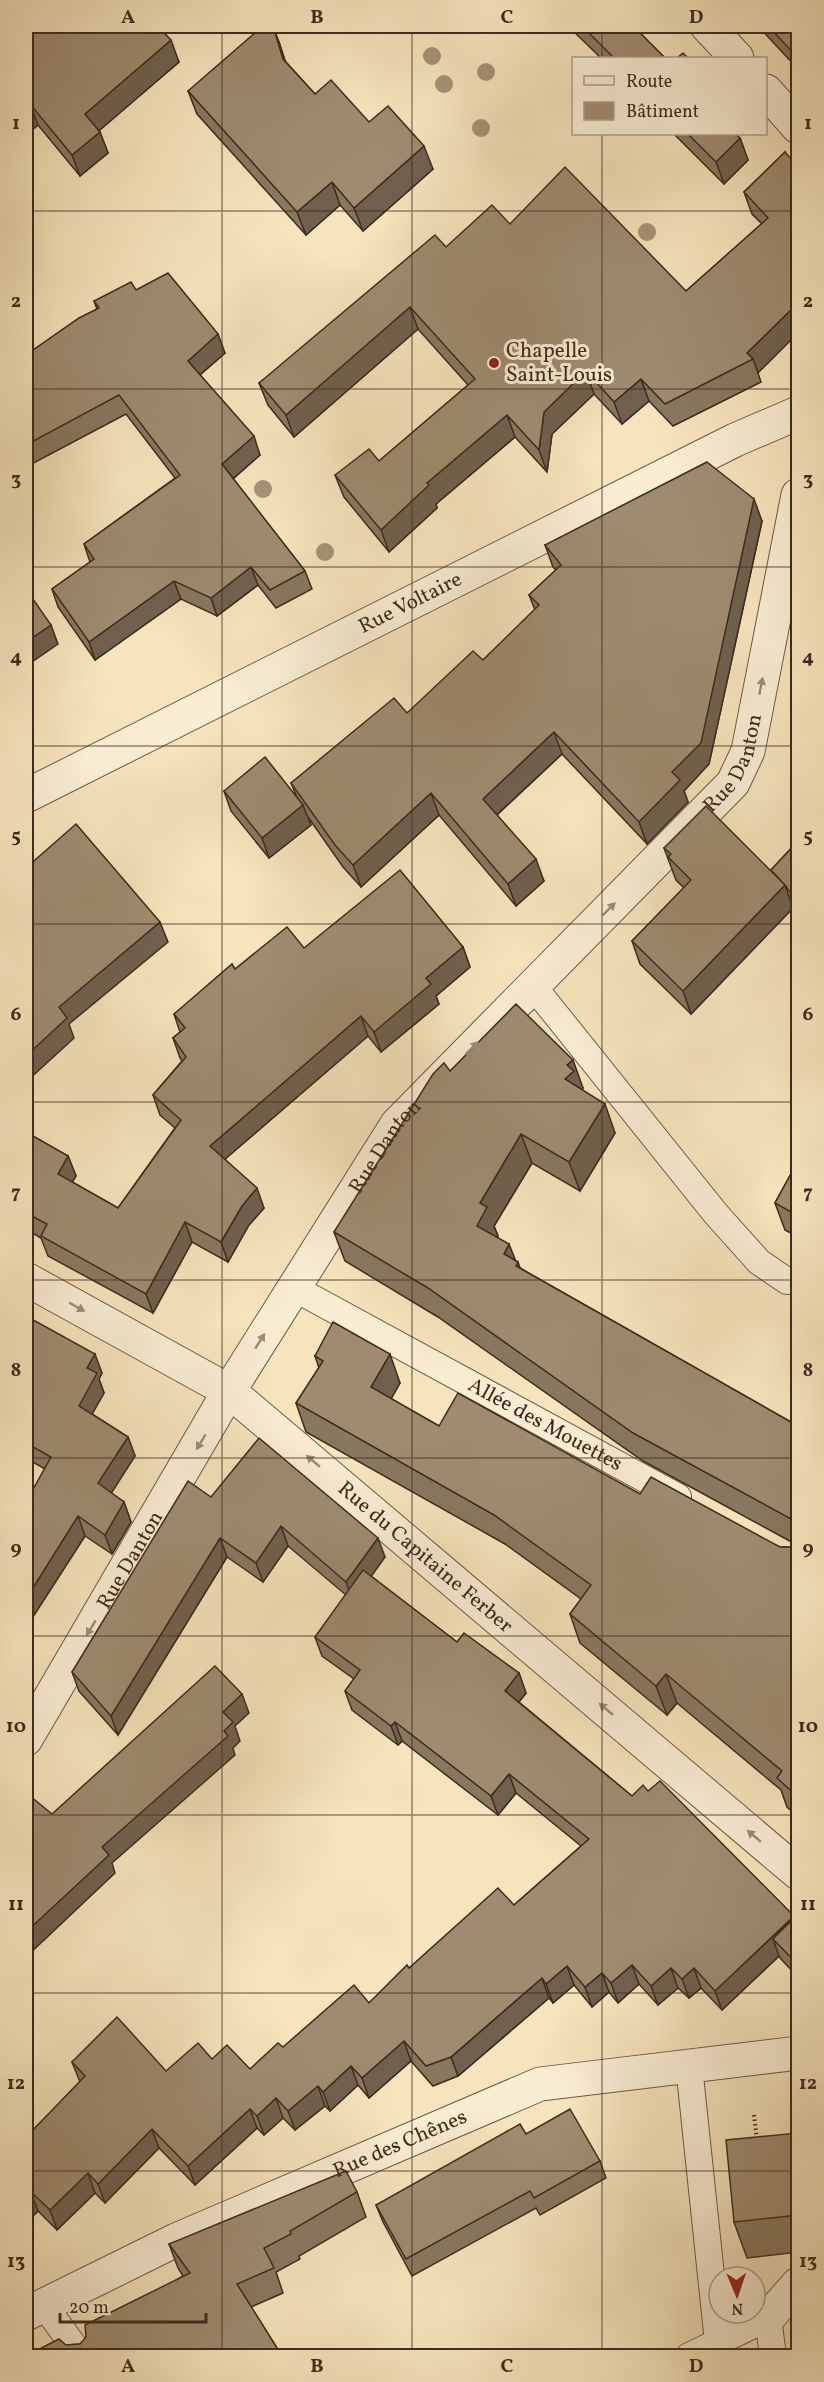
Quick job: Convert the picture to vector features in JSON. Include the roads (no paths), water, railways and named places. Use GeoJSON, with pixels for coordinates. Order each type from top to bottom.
{"type":"FeatureCollection","features":[{"type":"Feature","properties":{"kind":"street"},"geometry":{"type":"LineString","coordinates":[[707,26],[736,57]]}},
{"type":"Feature","properties":{"kind":"street"},"geometry":{"type":"LineString","coordinates":[[767,93],[798,127]]}},
{"type":"Feature","properties":{"kind":"street","name":"Rue Voltaire"},"geometry":{"type":"LineString","coordinates":[[26,796],[724,445],[798,413]]}},
{"type":"Feature","properties":{"kind":"street","name":"Rue Danton"},"geometry":{"type":"LineString","coordinates":[[26,1739],[229,1391],[398,1124],[733,783],[748,751],[798,495]]}},
{"type":"Feature","properties":{"kind":"street","name":"Rue du Capitaine Ferber"},"geometry":{"type":"LineString","coordinates":[[26,1279],[229,1391],[798,1874]]}},
{"type":"Feature","properties":{"kind":"street","name":"Rue des Chênes"},"geometry":{"type":"LineString","coordinates":[[35,2309],[176,2240],[540,2084],[798,2053]]}},
{"type":"Feature","properties":{"kind":"street"},"geometry":{"type":"LineString","coordinates":[[768,2318],[798,2284]]}},
{"type":"Feature","properties":{"kind":"lane"},"geometry":{"type":"LineString","coordinates":[[533,986],[716,1214],[759,1262],[787,1281]]}},
{"type":"Feature","properties":{"kind":"lane","name":"Allée des Mouettes"},"geometry":{"type":"LineString","coordinates":[[294,1288],[695,1507]]}},
{"type":"Feature","properties":{"kind":"lane"},"geometry":{"type":"LineString","coordinates":[[689,2066],[718,2342]]}},
{"type":"Feature","properties":{"kind":"lane"},"geometry":{"type":"LineString","coordinates":[[35,2309],[81,2356]]}},
{"type":"Feature","properties":{"kind":"lane"},"geometry":{"type":"LineString","coordinates":[[689,2356],[768,2318],[773,2356]]}},
{"type":"Feature","properties":{"kind":"place","name":"Chapelle Saint-Louis"},"geometry":{"type":"Point","coordinates":[494,363]}}]}
